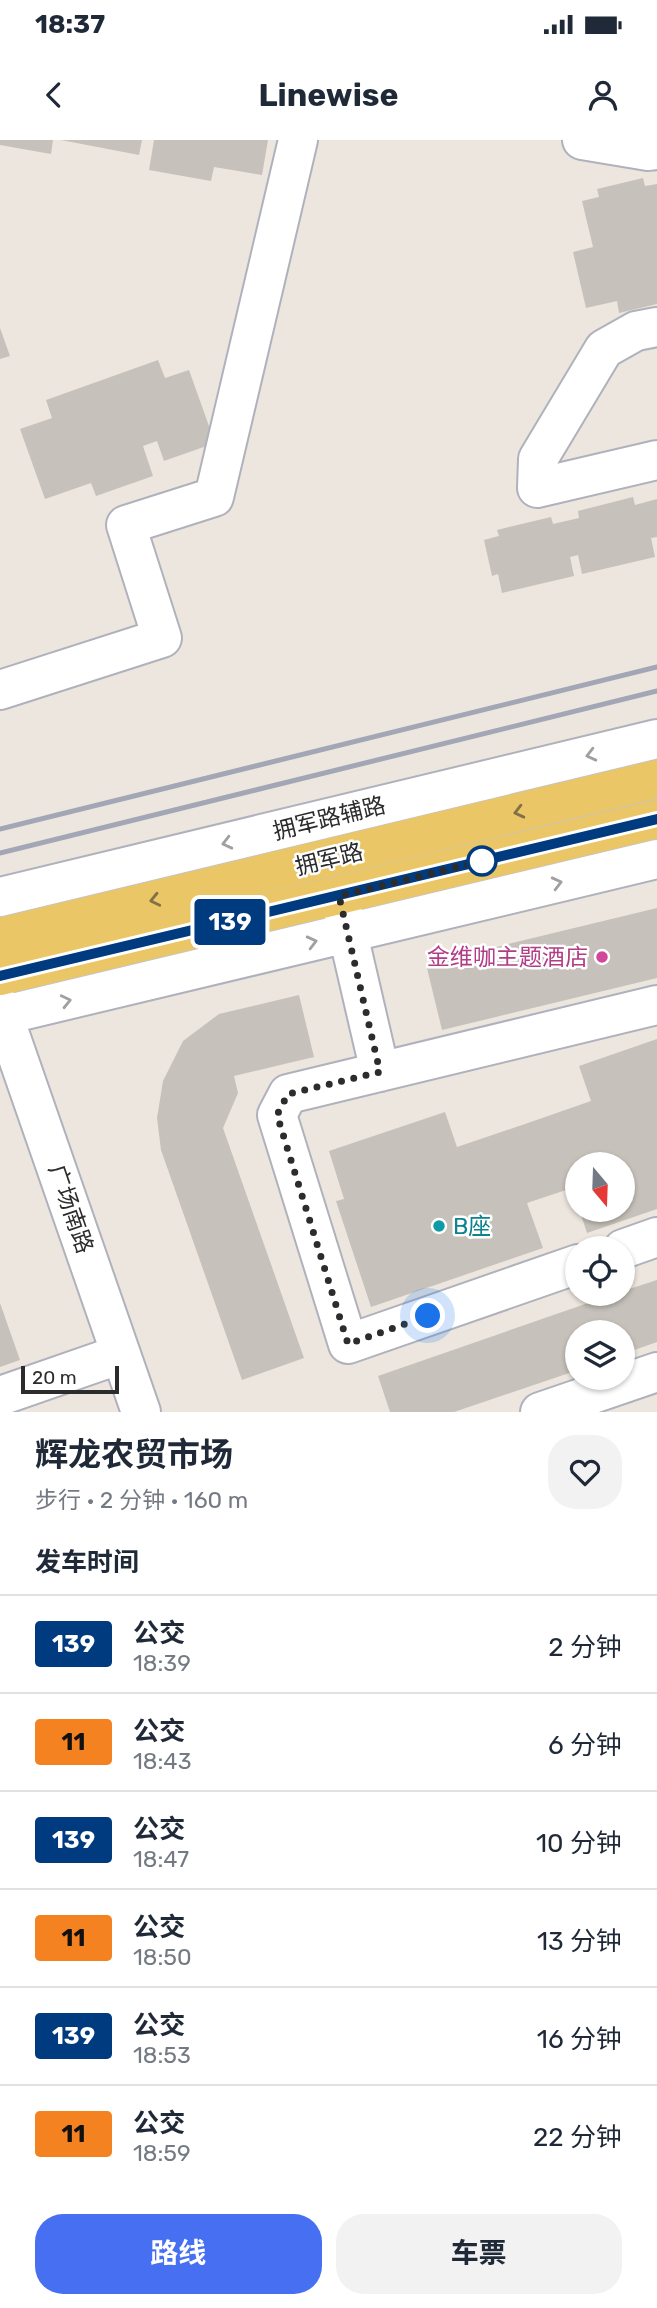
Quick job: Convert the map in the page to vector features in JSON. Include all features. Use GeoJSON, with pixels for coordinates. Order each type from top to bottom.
{"type":"FeatureCollection","features":[{"type":"Feature","properties":{"kind":"main road","name":"拥军路"},"geometry":{"type":"LineString","coordinates":[[0,937],[657,779]]}},
{"type":"Feature","properties":{"kind":"main road","name":"拥军路"},"geometry":{"type":"LineString","coordinates":[[0,976],[657,819]]}},
{"type":"Feature","properties":{"kind":"street"},"geometry":{"type":"LineString","coordinates":[[0,690],[162,638],[126,525],[214,498],[298,140]]}},
{"type":"Feature","properties":{"kind":"street"},"geometry":{"type":"LineString","coordinates":[[583,140],[648,151],[657,150]]}},
{"type":"Feature","properties":{"kind":"street"},"geometry":{"type":"LineString","coordinates":[[657,327],[636,331],[604,349],[538,459],[537,488],[657,460]]}},
{"type":"Feature","properties":{"kind":"street","name":"拥军路辅路"},"geometry":{"type":"LineString","coordinates":[[0,897],[657,739]]}},
{"type":"Feature","properties":{"kind":"street"},"geometry":{"type":"LineString","coordinates":[[1,1012],[348,934],[657,859]]}},
{"type":"Feature","properties":{"kind":"street"},"geometry":{"type":"LineString","coordinates":[[339,896],[380,1072]]}},
{"type":"Feature","properties":{"kind":"street"},"geometry":{"type":"LineString","coordinates":[[565,1269],[348,1344],[277,1115],[288,1094],[657,1005]]}},
{"type":"Feature","properties":{"kind":"street","name":"广场南路"},"geometry":{"type":"LineString","coordinates":[[1,1012],[141,1412]]}},
{"type":"Feature","properties":{"kind":"street"},"geometry":{"type":"LineString","coordinates":[[635,1245],[657,1237]]}},
{"type":"Feature","properties":{"kind":"street"},"geometry":{"type":"LineString","coordinates":[[0,1396],[121,1354]]}},
{"type":"Feature","properties":{"kind":"street"},"geometry":{"type":"LineString","coordinates":[[540,1412],[657,1372]]}},
{"type":"Feature","properties":{"kind":"building"},"geometry":{"type":"Polygon","coordinates":[[[0,140],[53,140],[51,154],[0,145],[0,140]]]}},
{"type":"Feature","properties":{"kind":"building"},"geometry":{"type":"Polygon","coordinates":[[[61,140],[142,140],[139,155],[61,140]]]}},
{"type":"Feature","properties":{"kind":"building"},"geometry":{"type":"Polygon","coordinates":[[[154,140],[268,140],[262,175],[214,167],[211,181],[149,170],[154,140]]]}},
{"type":"Feature","properties":{"kind":"building"},"geometry":{"type":"Polygon","coordinates":[[[643,178],[645,186],[657,184],[657,304],[619,313],[617,301],[586,308],[573,252],[593,247],[582,201],[599,197],[597,189],[643,178]]]}},
{"type":"Feature","properties":{"kind":"building"},"geometry":{"type":"Polygon","coordinates":[[[0,328],[10,356],[0,359],[0,328]]]}},
{"type":"Feature","properties":{"kind":"building"},"geometry":{"type":"Polygon","coordinates":[[[158,360],[165,378],[189,370],[215,443],[164,461],[157,441],[143,446],[153,476],[96,496],[91,483],[45,499],[20,429],[52,418],[46,400],[158,360]]]}},
{"type":"Feature","properties":{"kind":"building"},"geometry":{"type":"Polygon","coordinates":[[[633,497],[635,505],[657,499],[657,537],[651,538],[655,557],[582,574],[578,555],[570,557],[574,576],[502,593],[498,574],[492,576],[484,540],[499,536],[497,530],[551,517],[553,524],[579,518],[578,511],[633,497]]]}},
{"type":"Feature","properties":{"kind":"building"},"geometry":{"type":"Polygon","coordinates":[[[657,908],[657,978],[442,1030],[426,964],[657,908]]]}},
{"type":"Feature","properties":{"kind":"building"},"geometry":{"type":"Polygon","coordinates":[[[299,995],[314,1057],[234,1076],[238,1093],[223,1128],[304,1358],[242,1380],[161,1150],[157,1118],[163,1081],[183,1041],[219,1014],[299,995]]]}},
{"type":"Feature","properties":{"kind":"building","name":"B座"},"geometry":{"type":"Polygon","coordinates":[[[657,1039],[657,1209],[635,1217],[635,1152],[565,1152],[565,1190],[527,1203],[543,1248],[371,1307],[336,1201],[344,1199],[329,1151],[445,1112],[457,1147],[525,1124],[591,1101],[579,1066],[657,1039]]]}},
{"type":"Feature","properties":{"kind":"building","name":"B座"},"geometry":{"type":"Polygon","coordinates":[[[583,1222],[619,1222],[587,1233],[583,1222]]]}},
{"type":"Feature","properties":{"kind":"building"},"geometry":{"type":"Polygon","coordinates":[[[657,1280],[657,1342],[635,1350],[635,1320],[565,1320],[565,1374],[454,1412],[390,1412],[378,1376],[580,1306],[635,1306],[635,1287],[657,1280]]]}},
{"type":"Feature","properties":{"kind":"building"},"geometry":{"type":"Polygon","coordinates":[[[0,1303],[20,1360],[0,1367],[0,1303]]]}},
{"type":"Feature","properties":{"kind":"railway"},"geometry":{"type":"LineString","coordinates":[[0,829],[657,667]]}},
{"type":"Feature","properties":{"kind":"railway"},"geometry":{"type":"LineString","coordinates":[[0,853],[657,691]]}},
{"type":"Feature","properties":{"kind":"bus line","name":"139"},"geometry":{"type":"LineString","coordinates":[[0,976],[657,819]]}},
{"type":"Feature","properties":{"kind":"place","name":"金维咖主题酒店"},"geometry":{"type":"Point","coordinates":[602,957]}},
{"type":"Feature","properties":{"kind":"place","name":"B座"},"geometry":{"type":"Point","coordinates":[439,1226]}},
{"type":"Feature","properties":{"kind":"route"},"geometry":{"type":"LineString","coordinates":[[428,1316],[348,1344],[277,1115],[288,1094],[380,1072],[339,896],[482,861]]}}]}
